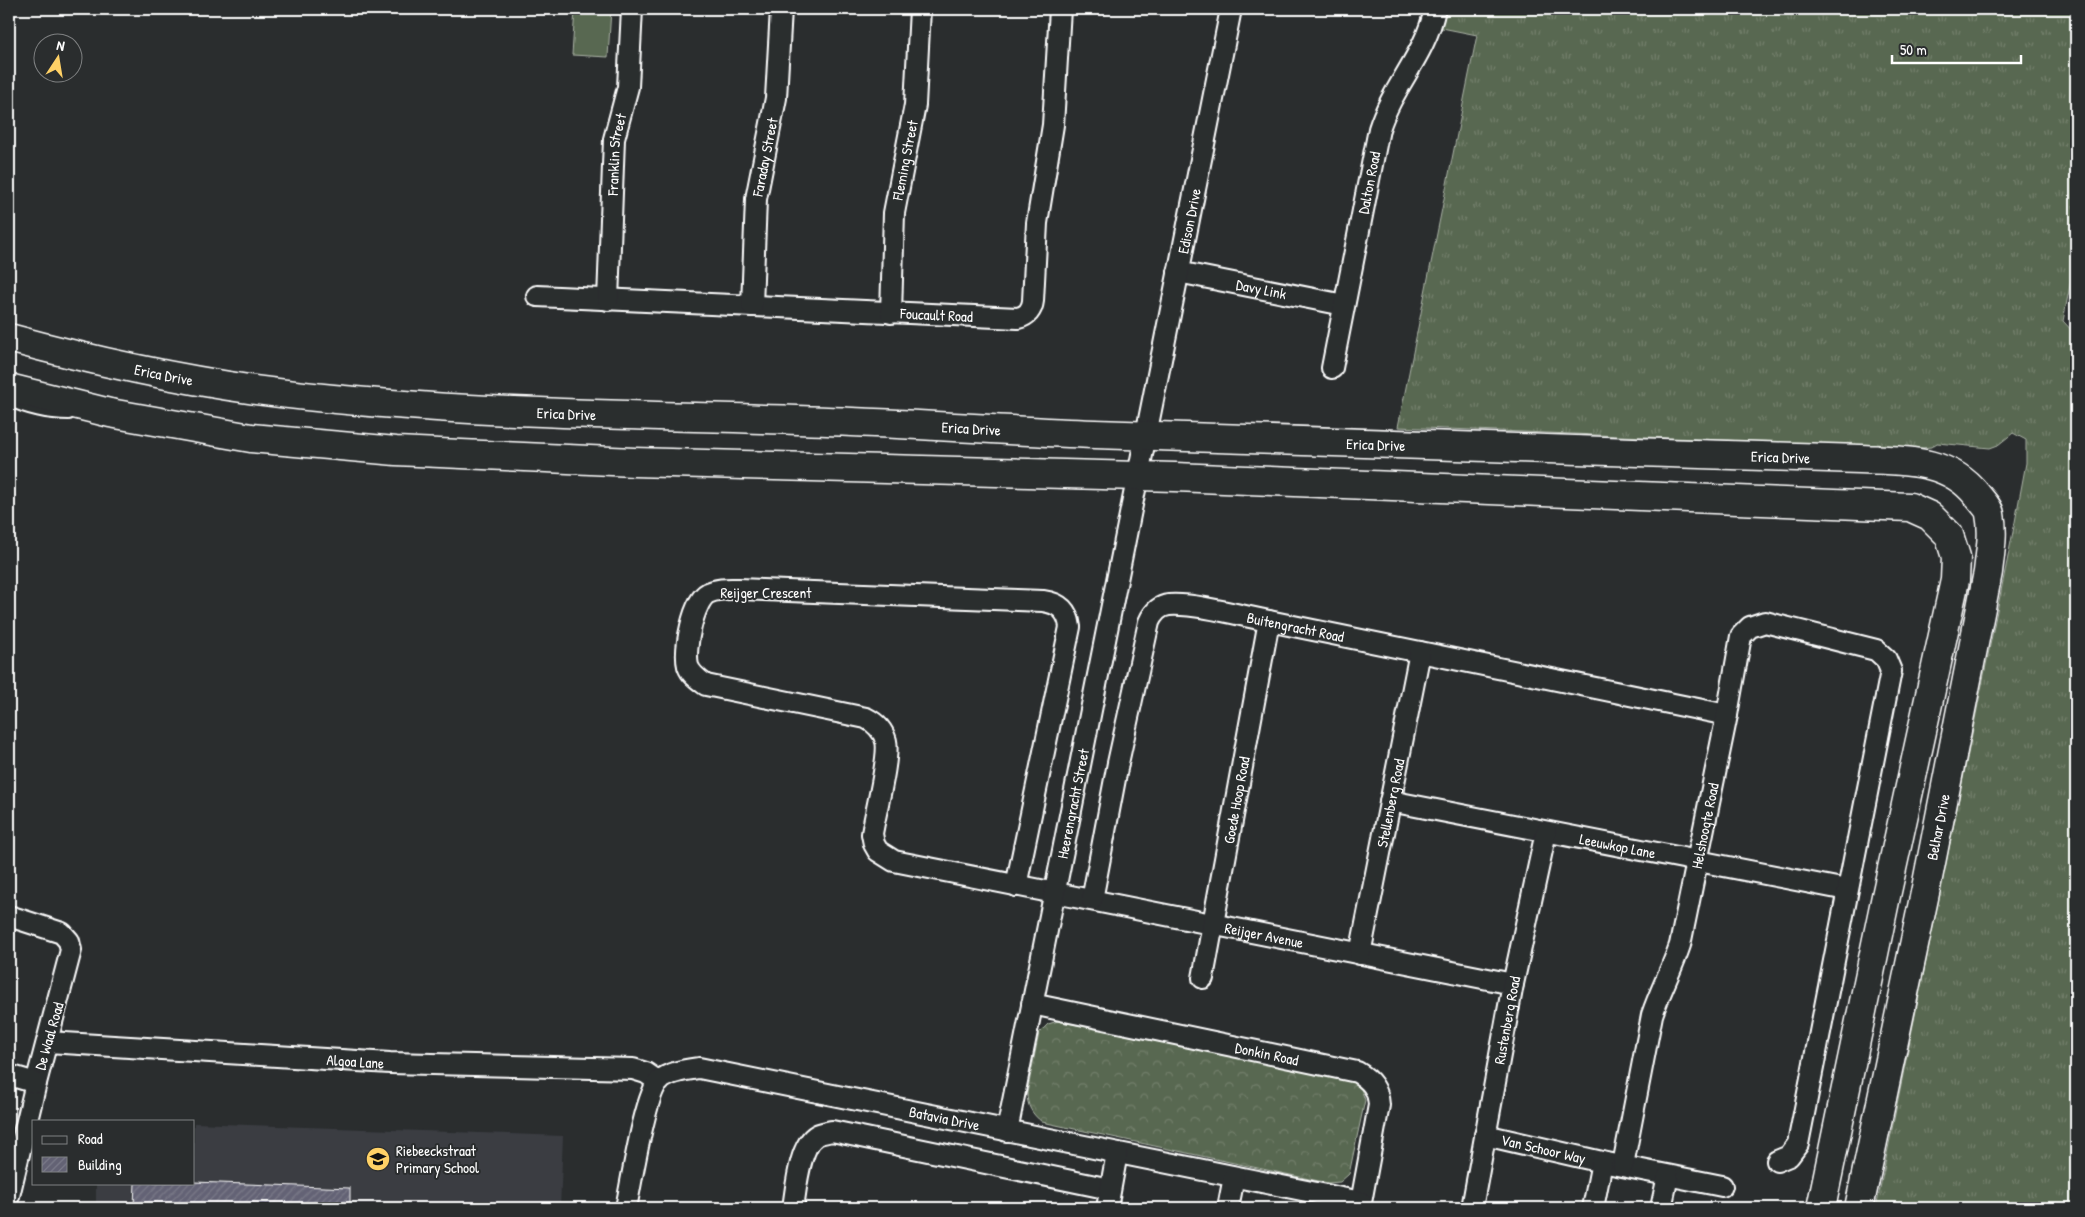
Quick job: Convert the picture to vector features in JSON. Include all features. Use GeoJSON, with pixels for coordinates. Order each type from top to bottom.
{"type":"FeatureCollection","features":[{"type":"Feature","properties":{"kind":"main road","name":"Erica Drive"},"geometry":{"type":"LineString","coordinates":[[9,338],[101,361],[254,390],[433,407],[1146,435],[1860,459],[1908,461],[1939,467]]}},
{"type":"Feature","properties":{"kind":"main road"},"geometry":{"type":"LineString","coordinates":[[9,388],[94,409],[251,438],[396,451],[634,462],[1138,475],[1910,507],[1930,516],[1948,535],[1956,557],[1955,580],[1886,896],[1822,1208]]}},
{"type":"Feature","properties":{"kind":"main road","name":"Belhar Drive"},"geometry":{"type":"LineString","coordinates":[[1859,1208],[1926,888],[1988,572],[1992,538],[1990,512],[1976,493],[1960,477],[1939,467]]}},
{"type":"Feature","properties":{"kind":"street","name":"Franklin Street"},"geometry":{"type":"LineString","coordinates":[[608,300],[614,138],[628,87],[632,9]]}},
{"type":"Feature","properties":{"kind":"street","name":"Faraday Street"},"geometry":{"type":"LineString","coordinates":[[752,306],[756,199],[776,98],[781,9]]}},
{"type":"Feature","properties":{"kind":"street","name":"Fleming Street"},"geometry":{"type":"LineString","coordinates":[[891,312],[894,213],[915,105],[920,9]]}},
{"type":"Feature","properties":{"kind":"street","name":"Foucault Road"},"geometry":{"type":"LineString","coordinates":[[537,296],[1018,318],[1030,310],[1034,301],[1037,223],[1053,124],[1060,9]]}},
{"type":"Feature","properties":{"kind":"street","name":"Edison Drive"},"geometry":{"type":"LineString","coordinates":[[1138,475],[1231,9]]}},
{"type":"Feature","properties":{"kind":"street","name":"Dalton Road"},"geometry":{"type":"LineString","coordinates":[[1332,368],[1384,111],[1427,39],[1435,9]]}},
{"type":"Feature","properties":{"kind":"street","name":"Davy Link"},"geometry":{"type":"LineString","coordinates":[[1178,272],[1344,305]]}},
{"type":"Feature","properties":{"kind":"street","name":"Heerengracht Street"},"geometry":{"type":"LineString","coordinates":[[1006,1131],[1138,475]]}},
{"type":"Feature","properties":{"kind":"street","name":"Reijger Crescent"},"geometry":{"type":"LineString","coordinates":[[723,589],[739,589],[1043,601],[1056,604],[1061,608],[1069,620],[1070,627],[1016,886],[894,861],[878,851],[872,834],[887,750],[883,734],[873,722],[859,716],[706,685],[695,678],[689,667],[687,653],[694,616],[699,603],[707,593],[723,589]]}},
{"type":"Feature","properties":{"kind":"street","name":"Buitengracht Road"},"geometry":{"type":"LineString","coordinates":[[1092,900],[1123,738],[1152,616],[1158,609],[1170,605],[1196,607],[1269,621],[1727,715]]}},
{"type":"Feature","properties":{"kind":"street","name":"Goede Hoop Road"},"geometry":{"type":"LineString","coordinates":[[1203,978],[1269,621]]}},
{"type":"Feature","properties":{"kind":"street","name":"Helshoogte Road"},"geometry":{"type":"LineString","coordinates":[[1623,1165],[1652,1015],[1660,992],[1673,968],[1680,945],[1727,715],[1741,636],[1750,627],[1765,622],[1871,648],[1886,659],[1890,666],[1890,679],[1847,890]]}},
{"type":"Feature","properties":{"kind":"street","name":"Stellenberg Road"},"geometry":{"type":"LineString","coordinates":[[1360,954],[1420,652]]}},
{"type":"Feature","properties":{"kind":"street","name":"Leeuwkop Lane"},"geometry":{"type":"LineString","coordinates":[[1390,801],[1847,890]]}},
{"type":"Feature","properties":{"kind":"street","name":"Rustenberg Road"},"geometry":{"type":"LineString","coordinates":[[1472,1208],[1513,984],[1546,832]]}},
{"type":"Feature","properties":{"kind":"street","name":"Reijger Avenue"},"geometry":{"type":"LineString","coordinates":[[1016,886],[1513,984]]}},
{"type":"Feature","properties":{"kind":"street"},"geometry":{"type":"LineString","coordinates":[[1777,1161],[1790,1156],[1798,1144],[1847,890]]}},
{"type":"Feature","properties":{"kind":"street","name":"De Waal Road"},"geometry":{"type":"LineString","coordinates":[[9,916],[58,931],[66,936],[71,945],[70,958],[36,1082],[9,1196]]}},
{"type":"Feature","properties":{"kind":"street","name":"Donkin Road"},"geometry":{"type":"LineString","coordinates":[[1032,1004],[1357,1072],[1370,1080],[1378,1094],[1379,1105],[1360,1205]]}},
{"type":"Feature","properties":{"kind":"street","name":"Algoa Lane"},"geometry":{"type":"LineString","coordinates":[[48,1042],[390,1063],[633,1069],[646,1073],[659,1082]]}},
{"type":"Feature","properties":{"kind":"street","name":"Batavia Drive"},"geometry":{"type":"LineString","coordinates":[[659,1082],[676,1073],[699,1068],[1117,1152],[1360,1205]]}},
{"type":"Feature","properties":{"kind":"street"},"geometry":{"type":"LineString","coordinates":[[9,1074],[36,1082]]}},
{"type":"Feature","properties":{"kind":"street"},"geometry":{"type":"LineString","coordinates":[[626,1208],[648,1103],[659,1082]]}},
{"type":"Feature","properties":{"kind":"street"},"geometry":{"type":"LineString","coordinates":[[793,1208],[802,1158],[809,1143],[817,1135],[832,1131],[1110,1189]]}},
{"type":"Feature","properties":{"kind":"street","name":"Van Schoor Way"},"geometry":{"type":"LineString","coordinates":[[1485,1135],[1602,1162],[1722,1186]]}},
{"type":"Feature","properties":{"kind":"street"},"geometry":{"type":"LineString","coordinates":[[1106,1208],[1117,1152]]}},
{"type":"Feature","properties":{"kind":"street","name":"Van Schoor Way"},"geometry":{"type":"LineString","coordinates":[[1593,1208],[1602,1162]]}},
{"type":"Feature","properties":{"kind":"street"},"geometry":{"type":"LineString","coordinates":[[1661,1208],[1668,1176]]}},
{"type":"Feature","properties":{"kind":"street"},"geometry":{"type":"LineString","coordinates":[[1228,1208],[1234,1177]]}},
{"type":"Feature","properties":{"kind":"lane"},"geometry":{"type":"LineString","coordinates":[[9,400],[54,414],[68,414],[94,409]]}},
{"type":"Feature","properties":{"kind":"shaded area","name":"Riebeeckstraat Primary School"},"geometry":{"type":"Polygon","coordinates":[[[195,1123],[563,1136],[560,1208],[96,1208],[96,1184],[195,1184],[195,1123]]]}},
{"type":"Feature","properties":{"kind":"green space"},"geometry":{"type":"Polygon","coordinates":[[[575,9],[611,9],[608,57],[572,55],[575,9]]]}},
{"type":"Feature","properties":{"kind":"green space"},"geometry":{"type":"Polygon","coordinates":[[[1441,9],[2076,9],[2076,255],[2063,321],[2076,335],[2076,1208],[1876,1208],[2015,522],[2026,463],[2026,440],[2013,433],[1998,445],[1990,448],[1937,443],[1931,447],[1921,448],[1398,427],[1477,35],[1437,27],[1441,9]]]}},
{"type":"Feature","properties":{"kind":"green space"},"geometry":{"type":"Polygon","coordinates":[[[1058,1021],[1351,1081],[1361,1089],[1365,1100],[1349,1174],[1340,1182],[1328,1183],[1042,1122],[1031,1109],[1027,1093],[1039,1033],[1048,1024],[1058,1021]]]}},
{"type":"Feature","properties":{"kind":"building"},"geometry":{"type":"Polygon","coordinates":[[[195,1182],[350,1188],[350,1208],[134,1206],[135,1184],[195,1184],[195,1182]]]}},
{"type":"Feature","properties":{"kind":"place","name":"Riebeeckstraat Primary School"},"geometry":{"type":"Point","coordinates":[378,1159]}}]}
